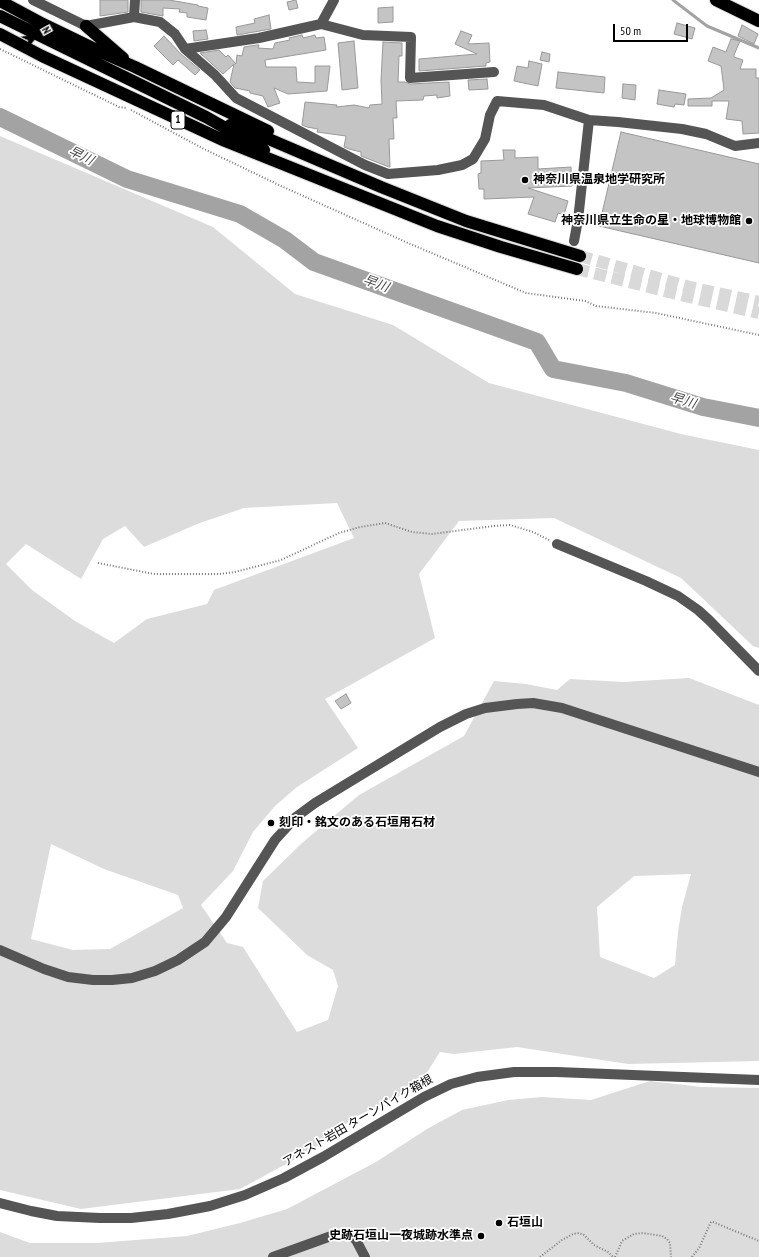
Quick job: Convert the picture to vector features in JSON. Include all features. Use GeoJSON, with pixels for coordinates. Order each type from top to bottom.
{"type":"FeatureCollection","features":[{"type":"Feature","properties":{"kind":"highway","name":"1"},"geometry":{"type":"LineString","coordinates":[[0,0],[43,24],[250,122],[326,163]]}},
{"type":"Feature","properties":{"kind":"highway"},"geometry":{"type":"LineString","coordinates":[[716,0],[759,20]]}},
{"type":"Feature","properties":{"kind":"highway","name":"1"},"geometry":{"type":"LineString","coordinates":[[0,16],[46,40],[206,117],[251,143],[361,196]]}},
{"type":"Feature","properties":{"kind":"highway","name":"1"},"geometry":{"type":"LineString","coordinates":[[86,26],[135,67]]}},
{"type":"Feature","properties":{"kind":"highway","name":"1"},"geometry":{"type":"LineString","coordinates":[[0,34],[42,56],[224,141],[438,226],[501,247],[577,269]]}},
{"type":"Feature","properties":{"kind":"highway","name":"1"},"geometry":{"type":"LineString","coordinates":[[206,117],[257,134],[381,187],[466,221],[580,256]]}},
{"type":"Feature","properties":{"kind":"street"},"geometry":{"type":"LineString","coordinates":[[33,0],[86,26],[134,17],[160,22],[175,34],[185,49],[215,75],[236,98],[366,165],[388,174],[438,170],[462,165],[473,159],[485,139],[490,116],[497,101],[544,105],[589,120],[682,129],[706,134],[735,146],[759,144]]}},
{"type":"Feature","properties":{"kind":"street"},"geometry":{"type":"LineString","coordinates":[[134,17],[136,0]]}},
{"type":"Feature","properties":{"kind":"street"},"geometry":{"type":"LineString","coordinates":[[321,24],[334,0]]}},
{"type":"Feature","properties":{"kind":"street"},"geometry":{"type":"LineString","coordinates":[[185,49],[259,38],[321,24],[363,35],[411,37],[410,78],[494,72]]}},
{"type":"Feature","properties":{"kind":"street"},"geometry":{"type":"LineString","coordinates":[[574,241],[578,220],[589,120]]}},
{"type":"Feature","properties":{"kind":"street"},"geometry":{"type":"LineString","coordinates":[[557,544],[678,596],[703,615],[759,671]]}},
{"type":"Feature","properties":{"kind":"street"},"geometry":{"type":"LineString","coordinates":[[0,950],[44,969],[68,977],[93,980],[132,978],[155,971],[178,960],[205,942],[226,917],[275,840],[296,817],[321,799],[440,726],[466,714],[485,708],[511,704],[533,703],[562,708],[759,772]]}},
{"type":"Feature","properties":{"kind":"street","name":"アネスト岩田 ターンパイク箱根"},"geometry":{"type":"LineString","coordinates":[[0,1203],[57,1216],[100,1218],[131,1218],[168,1214],[210,1206],[245,1195],[284,1178],[323,1157],[424,1097],[451,1084],[477,1077],[514,1072],[557,1072],[759,1080]]}},
{"type":"Feature","properties":{"kind":"street"},"geometry":{"type":"LineString","coordinates":[[273,1257],[334,1235],[348,1233],[356,1240],[365,1257]]}},
{"type":"Feature","properties":{"kind":"path"},"geometry":{"type":"LineString","coordinates":[[0,49],[119,107],[126,108],[282,186],[408,243],[526,293],[585,301],[596,306],[656,313],[759,335]]}},
{"type":"Feature","properties":{"kind":"path"},"geometry":{"type":"LineString","coordinates":[[98,563],[154,574],[211,574],[235,572],[281,560],[339,533],[360,526],[385,523],[412,532],[432,534],[510,525],[533,532],[557,544]]}},
{"type":"Feature","properties":{"kind":"path"},"geometry":{"type":"LineString","coordinates":[[692,1257],[699,1248],[711,1222],[759,1240]]}},
{"type":"Feature","properties":{"kind":"path"},"geometry":{"type":"LineString","coordinates":[[540,1257],[562,1240],[573,1234],[579,1233],[584,1235],[594,1245],[608,1252],[614,1257],[622,1241],[634,1234],[643,1233],[662,1236],[670,1243],[671,1257]]}},
{"type":"Feature","properties":{"kind":"shaded area"},"geometry":{"type":"Polygon","coordinates":[[[0,136],[213,227],[295,294],[393,325],[489,383],[681,434],[759,450],[759,648],[753,646],[681,578],[554,518],[459,521],[419,574],[435,638],[325,699],[358,748],[297,787],[275,806],[253,832],[233,871],[201,905],[227,943],[243,947],[297,1032],[328,1020],[338,986],[333,970],[307,955],[258,908],[263,881],[302,843],[359,795],[464,736],[494,681],[526,684],[557,690],[570,679],[623,682],[689,678],[759,705],[759,1061],[628,1064],[517,1047],[454,1054],[440,1052],[417,1088],[355,1117],[312,1150],[240,1189],[81,1209],[0,1190],[0,136]],[[337,503],[244,508],[197,524],[144,547],[125,526],[103,539],[81,579],[26,544],[6,564],[32,590],[75,621],[114,643],[147,619],[207,604],[214,590],[354,538],[337,503]],[[51,844],[31,939],[73,950],[110,949],[183,908],[178,895],[104,869],[51,844]],[[691,874],[634,876],[597,907],[600,957],[654,978],[675,965],[682,907],[691,874]]]}},
{"type":"Feature","properties":{"kind":"shaded area"},"geometry":{"type":"Polygon","coordinates":[[[650,1081],[702,1087],[759,1088],[759,1257],[0,1257],[0,1232],[30,1243],[97,1243],[187,1236],[240,1223],[287,1209],[376,1162],[427,1129],[462,1110],[508,1100],[542,1097],[591,1100],[650,1081]]]}},
{"type":"Feature","properties":{"kind":"building"},"geometry":{"type":"Polygon","coordinates":[[[100,0],[128,0],[128,12],[100,16],[100,0]]]}},
{"type":"Feature","properties":{"kind":"building"},"geometry":{"type":"Polygon","coordinates":[[[141,0],[169,0],[208,8],[206,20],[187,17],[187,13],[179,12],[180,9],[163,8],[163,16],[141,12],[141,0]]]}},
{"type":"Feature","properties":{"kind":"building"},"geometry":{"type":"Polygon","coordinates":[[[296,0],[298,8],[289,10],[287,2],[296,0]]]}},
{"type":"Feature","properties":{"kind":"building"},"geometry":{"type":"Polygon","coordinates":[[[393,7],[393,22],[378,23],[378,8],[393,7]]]}},
{"type":"Feature","properties":{"kind":"building"},"geometry":{"type":"Polygon","coordinates":[[[269,15],[271,29],[237,35],[236,27],[255,23],[254,19],[269,15]]]}},
{"type":"Feature","properties":{"kind":"building"},"geometry":{"type":"Polygon","coordinates":[[[677,23],[695,28],[692,39],[674,34],[677,23]]]}},
{"type":"Feature","properties":{"kind":"building"},"geometry":{"type":"Polygon","coordinates":[[[742,25],[758,34],[754,44],[738,36],[742,25]]]}},
{"type":"Feature","properties":{"kind":"building"},"geometry":{"type":"Polygon","coordinates":[[[206,30],[208,39],[194,41],[193,31],[206,30]]]}},
{"type":"Feature","properties":{"kind":"building"},"geometry":{"type":"Polygon","coordinates":[[[461,31],[472,35],[468,44],[489,43],[490,62],[486,63],[486,66],[419,71],[419,59],[477,54],[455,44],[461,31]]]}},
{"type":"Feature","properties":{"kind":"building"},"geometry":{"type":"Polygon","coordinates":[[[302,35],[303,38],[315,35],[316,38],[324,37],[326,50],[265,60],[266,67],[296,67],[297,82],[315,83],[315,66],[330,66],[327,91],[288,94],[274,88],[280,103],[268,107],[263,96],[250,93],[250,91],[235,88],[230,82],[234,64],[223,74],[200,53],[219,50],[226,57],[228,55],[236,64],[237,55],[242,56],[244,47],[259,45],[258,48],[273,49],[275,43],[290,40],[289,38],[302,35]]]}},
{"type":"Feature","properties":{"kind":"building"},"geometry":{"type":"Polygon","coordinates":[[[164,36],[181,54],[200,70],[195,75],[178,60],[173,65],[154,46],[164,36]]]}},
{"type":"Feature","properties":{"kind":"building"},"geometry":{"type":"Polygon","coordinates":[[[731,39],[740,41],[734,57],[743,60],[740,69],[756,69],[756,78],[759,78],[759,133],[743,134],[742,121],[726,119],[729,101],[712,101],[712,106],[688,106],[688,99],[711,98],[724,90],[721,66],[708,61],[713,47],[726,52],[731,39]]]}},
{"type":"Feature","properties":{"kind":"building"},"geometry":{"type":"Polygon","coordinates":[[[354,41],[358,88],[342,90],[338,43],[354,41]]]}},
{"type":"Feature","properties":{"kind":"building"},"geometry":{"type":"Polygon","coordinates":[[[383,42],[402,43],[402,56],[399,56],[398,82],[410,84],[449,82],[450,96],[437,98],[437,95],[424,96],[423,100],[396,101],[397,118],[393,118],[394,139],[389,139],[390,167],[361,156],[361,152],[344,147],[346,136],[317,132],[318,129],[302,125],[305,102],[337,105],[336,107],[354,105],[369,108],[370,105],[382,104],[381,80],[383,42]]]}},
{"type":"Feature","properties":{"kind":"building"},"geometry":{"type":"Polygon","coordinates":[[[542,52],[550,54],[549,62],[540,60],[542,52]]]}},
{"type":"Feature","properties":{"kind":"building"},"geometry":{"type":"Polygon","coordinates":[[[529,61],[542,64],[538,86],[514,81],[517,66],[528,68],[529,61]]]}},
{"type":"Feature","properties":{"kind":"building"},"geometry":{"type":"Polygon","coordinates":[[[558,72],[605,77],[604,93],[556,88],[558,72]]]}},
{"type":"Feature","properties":{"kind":"building"},"geometry":{"type":"Polygon","coordinates":[[[487,79],[488,89],[469,90],[468,80],[487,79]]]}},
{"type":"Feature","properties":{"kind":"building"},"geometry":{"type":"Polygon","coordinates":[[[623,84],[636,85],[635,100],[622,98],[623,84]]]}},
{"type":"Feature","properties":{"kind":"building"},"geometry":{"type":"Polygon","coordinates":[[[659,90],[686,94],[684,105],[675,104],[674,107],[657,104],[659,90]]]}},
{"type":"Feature","properties":{"kind":"building","name":"神奈川県立生命の星・地球博物館"},"geometry":{"type":"Polygon","coordinates":[[[621,132],[759,164],[759,263],[599,226],[621,132]]]}},
{"type":"Feature","properties":{"kind":"building","name":"神奈川県温泉地学研究所"},"geometry":{"type":"Polygon","coordinates":[[[503,150],[515,150],[515,158],[538,157],[538,169],[571,167],[572,186],[528,188],[568,201],[564,215],[558,213],[555,222],[528,214],[534,197],[484,199],[484,189],[479,189],[478,174],[481,173],[481,161],[504,160],[503,150]]]}},
{"type":"Feature","properties":{"kind":"building"},"geometry":{"type":"Polygon","coordinates":[[[346,694],[351,703],[341,709],[335,701],[346,694]]]}},
{"type":"Feature","properties":{"kind":"waterway"},"geometry":{"type":"LineString","coordinates":[[673,0],[707,26],[759,48]]}},
{"type":"Feature","properties":{"kind":"waterway","name":"早川"},"geometry":{"type":"LineString","coordinates":[[0,117],[127,179],[240,214],[285,240],[314,262],[537,342],[553,369],[626,383],[703,407],[759,418]]}},
{"type":"Feature","properties":{"kind":"tunnel"},"geometry":{"type":"LineString","coordinates":[[580,256],[690,287],[759,302]]}},
{"type":"Feature","properties":{"kind":"tunnel"},"geometry":{"type":"LineString","coordinates":[[577,269],[759,313]]}},
{"type":"Feature","properties":{"kind":"place","name":"神奈川県温泉地学研究所"},"geometry":{"type":"Point","coordinates":[525,180]}},
{"type":"Feature","properties":{"kind":"place","name":"神奈川県立生命の星・地球博物館"},"geometry":{"type":"Point","coordinates":[749,221]}},
{"type":"Feature","properties":{"kind":"place","name":"刻印・銘文のある石垣用石材"},"geometry":{"type":"Point","coordinates":[271,823]}},
{"type":"Feature","properties":{"kind":"place","name":"石垣山"},"geometry":{"type":"Point","coordinates":[499,1223]}},
{"type":"Feature","properties":{"kind":"place","name":"史跡石垣山一夜城跡水準点"},"geometry":{"type":"Point","coordinates":[481,1236]}}]}
